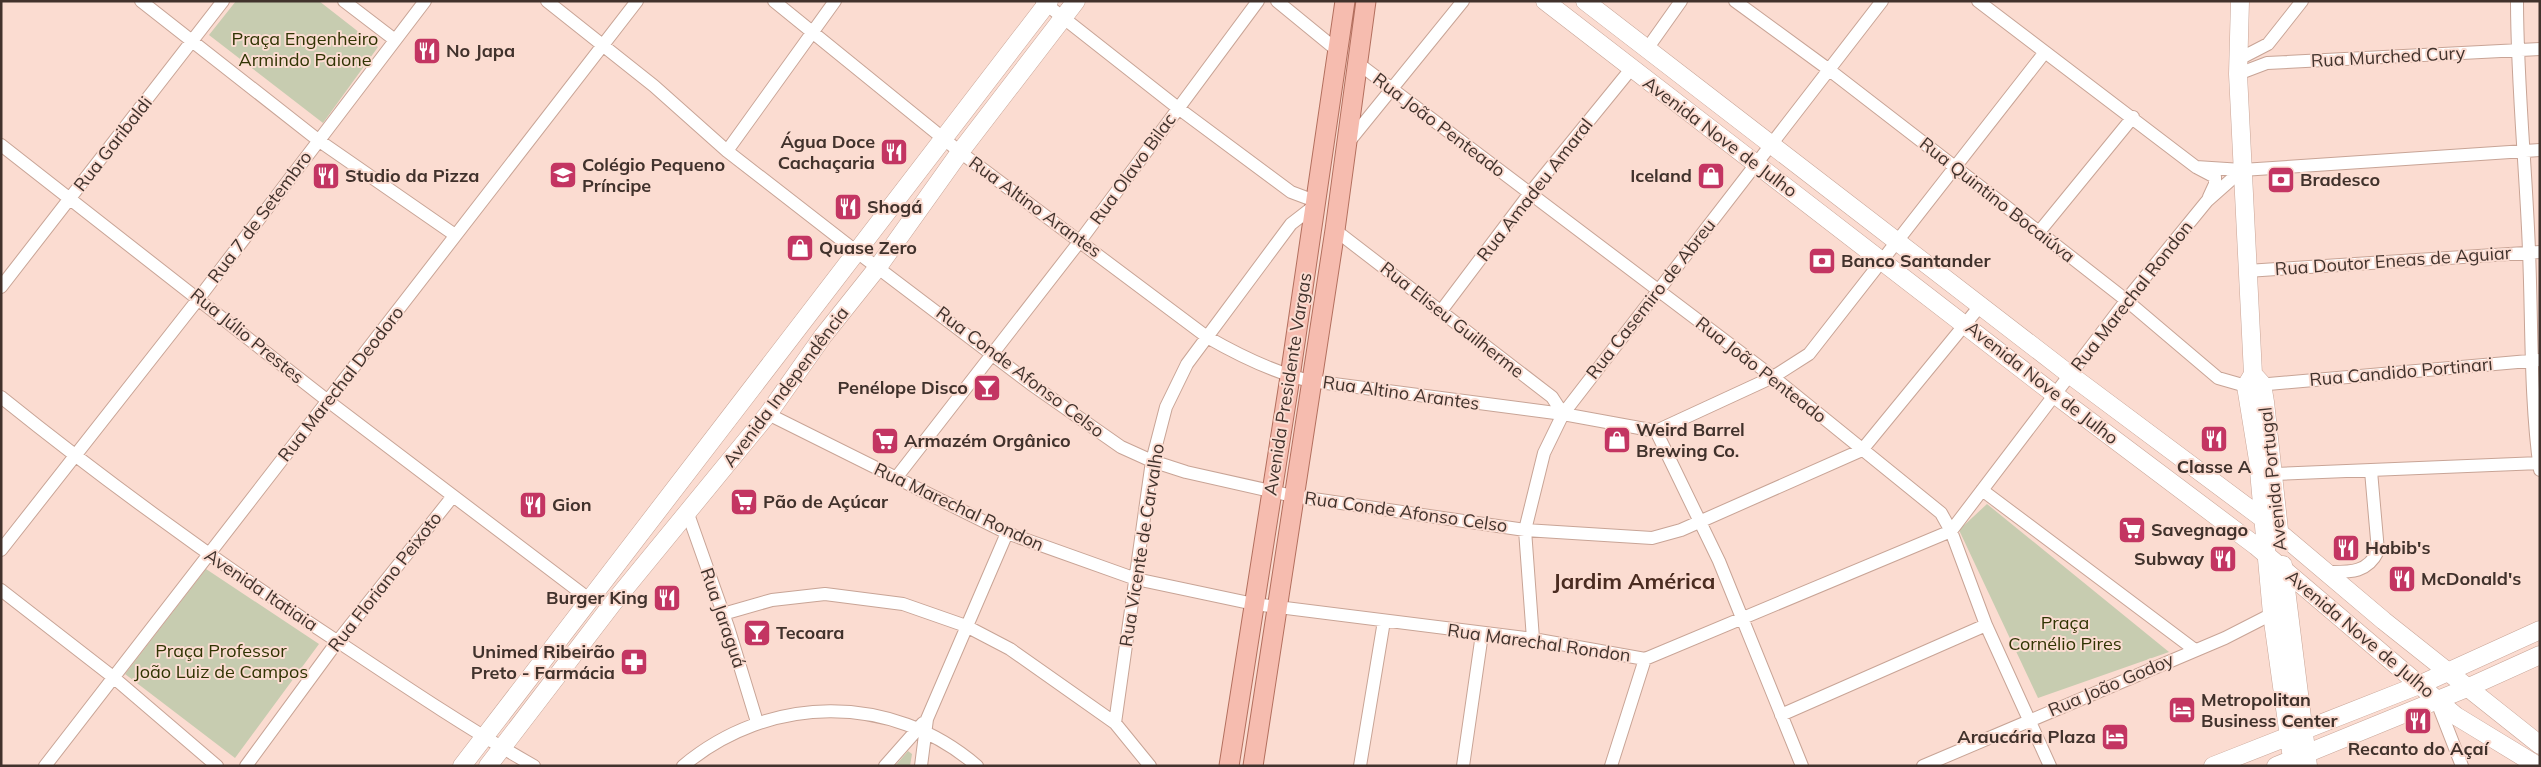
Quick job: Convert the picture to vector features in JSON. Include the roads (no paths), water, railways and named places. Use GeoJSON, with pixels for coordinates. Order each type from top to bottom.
{"type":"FeatureCollection","features":[{"type":"Feature","properties":{"kind":"main road","name":"Avenida Independência"},"geometry":{"type":"LineString","coordinates":[[488,766],[613,603],[688,514],[768,414],[823,336],[878,267],[960,152],[1076,1]]}},
{"type":"Feature","properties":{"kind":"main road","name":"Avenida Presidente Vargas"},"geometry":{"type":"LineString","coordinates":[[1229,766],[1290,377],[1345,1]]}},
{"type":"Feature","properties":{"kind":"main road"},"geometry":{"type":"LineString","coordinates":[[1314,204],[1332,162],[1356,1]]}},
{"type":"Feature","properties":{"kind":"main road","name":"Avenida Presidente Vargas"},"geometry":{"type":"LineString","coordinates":[[1253,766],[1335,230],[1359,64],[1366,1]]}},
{"type":"Feature","properties":{"kind":"main road","name":"Avenida Nove de Julho"},"geometry":{"type":"LineString","coordinates":[[1544,1],[1630,69],[1756,163],[2054,394],[2265,554],[2456,716],[2538,766]]}},
{"type":"Feature","properties":{"kind":"main road","name":"Avenida Nove de Julho"},"geometry":{"type":"LineString","coordinates":[[1585,1],[2069,374],[2262,518],[2447,673],[2540,745]]}},
{"type":"Feature","properties":{"kind":"main road","name":"Avenida Portugal"},"geometry":{"type":"LineString","coordinates":[[2240,1],[2239,67],[2242,170],[2262,518],[2272,614],[2296,732]]}},
{"type":"Feature","properties":{"kind":"main road","name":"Avenida Independência"},"geometry":{"type":"LineString","coordinates":[[462,766],[944,138],[1046,2]]}},
{"type":"Feature","properties":{"kind":"main road","name":"Avenida Portugal"},"geometry":{"type":"LineString","coordinates":[[2254,381],[2274,474],[2296,732],[2295,762]]}},
{"type":"Feature","properties":{"kind":"main road"},"geometry":{"type":"LineString","coordinates":[[2213,766],[2419,685],[2540,630]]}},
{"type":"Feature","properties":{"kind":"main road"},"geometry":{"type":"LineString","coordinates":[[2295,762],[2540,655]]}},
{"type":"Feature","properties":{"kind":"main road"},"geometry":{"type":"LineString","coordinates":[[2456,716],[2519,766]]}},
{"type":"Feature","properties":{"kind":"street"},"geometry":{"type":"LineString","coordinates":[[141,1],[194,40],[318,140],[455,236]]}},
{"type":"Feature","properties":{"kind":"street","name":"Rua Garibaldi"},"geometry":{"type":"LineString","coordinates":[[1,287],[224,1]]}},
{"type":"Feature","properties":{"kind":"street"},"geometry":{"type":"LineString","coordinates":[[344,1],[396,40]]}},
{"type":"Feature","properties":{"kind":"street","name":"Rua 7 de Setembro"},"geometry":{"type":"LineString","coordinates":[[1,550],[199,298],[425,1]]}},
{"type":"Feature","properties":{"kind":"street","name":"Rua Conde Afonso Celso"},"geometry":{"type":"LineString","coordinates":[[547,1],[654,86],[726,151],[1031,384],[1121,447],[1152,461],[1186,472],[1271,492],[1525,530],[1652,538],[1681,530],[1862,450],[1980,306]]}},
{"type":"Feature","properties":{"kind":"street","name":"Rua Marechal Deodoro"},"geometry":{"type":"LineString","coordinates":[[45,766],[637,1]]}},
{"type":"Feature","properties":{"kind":"street","name":"Rua Altino Arantes"},"geometry":{"type":"LineString","coordinates":[[774,1],[960,152],[1080,240],[1207,337],[1239,356],[1290,377],[1311,381],[1563,414],[1656,431]]}},
{"type":"Feature","properties":{"kind":"street"},"geometry":{"type":"LineString","coordinates":[[726,151],[835,1]]}},
{"type":"Feature","properties":{"kind":"street","name":"Rua Olavo Bilac"},"geometry":{"type":"LineString","coordinates":[[896,478],[1080,240],[1258,1]]}},
{"type":"Feature","properties":{"kind":"street"},"geometry":{"type":"LineString","coordinates":[[1277,1],[1338,51]]}},
{"type":"Feature","properties":{"kind":"street"},"geometry":{"type":"LineString","coordinates":[[1347,144],[1463,1]]}},
{"type":"Feature","properties":{"kind":"street"},"geometry":{"type":"LineString","coordinates":[[1647,49],[1681,1]]}},
{"type":"Feature","properties":{"kind":"street","name":"Rua Quintino Bocaiúva"},"geometry":{"type":"LineString","coordinates":[[1735,1],[1828,69],[2040,232],[2126,300],[2218,378],[2254,381]]}},
{"type":"Feature","properties":{"kind":"street","name":"Rua Casemiro de Abreu"},"geometry":{"type":"LineString","coordinates":[[1533,639],[1525,530],[1544,453],[1563,414],[1657,289],[1882,1]]}},
{"type":"Feature","properties":{"kind":"street"},"geometry":{"type":"LineString","coordinates":[[1978,1],[2196,167],[2215,177],[2215,184],[2207,202]]}},
{"type":"Feature","properties":{"kind":"street"},"geometry":{"type":"LineString","coordinates":[[2239,67],[2268,44],[2302,1]]}},
{"type":"Feature","properties":{"kind":"street"},"geometry":{"type":"LineString","coordinates":[[2274,474],[2539,466],[2535,252],[2517,50],[2517,1]]}},
{"type":"Feature","properties":{"kind":"street"},"geometry":{"type":"LineString","coordinates":[[1046,2],[1178,108],[1291,192],[1314,204]]}},
{"type":"Feature","properties":{"kind":"street"},"geometry":{"type":"LineString","coordinates":[[2267,63],[2268,44]]}},
{"type":"Feature","properties":{"kind":"street","name":"Rua Murched Cury"},"geometry":{"type":"LineString","coordinates":[[2239,67],[2267,63],[2540,49]]}},
{"type":"Feature","properties":{"kind":"street"},"geometry":{"type":"LineString","coordinates":[[1802,766],[1740,618],[1719,561],[1656,431],[1773,377],[1809,354],[2045,52]]}},
{"type":"Feature","properties":{"kind":"street","name":"Rua João Penteado"},"geometry":{"type":"LineString","coordinates":[[1359,64],[1773,377],[1941,513],[1951,531],[1986,625],[2050,766]]}},
{"type":"Feature","properties":{"kind":"street","name":"Rua Amadeu Amaral"},"geometry":{"type":"LineString","coordinates":[[1441,311],[1530,193],[1630,69]]}},
{"type":"Feature","properties":{"kind":"street"},"geometry":{"type":"LineString","coordinates":[[2040,232],[2132,117]]}},
{"type":"Feature","properties":{"kind":"street","name":"Rua Júlio Prestes"},"geometry":{"type":"LineString","coordinates":[[1,145],[199,298],[328,401],[589,599]]}},
{"type":"Feature","properties":{"kind":"street"},"geometry":{"type":"LineString","coordinates":[[2196,167],[2242,170],[2540,150]]}},
{"type":"Feature","properties":{"kind":"street","name":"Rua Marechal Rondon"},"geometry":{"type":"LineString","coordinates":[[768,414],[1007,533],[1136,579],[1254,604],[1533,639],[1645,658],[1951,531],[2126,300],[2207,202],[2242,170]]}},
{"type":"Feature","properties":{"kind":"street","name":"Rua Vicente de Carvalho"},"geometry":{"type":"LineString","coordinates":[[1115,723],[1152,461],[1166,407],[1187,364],[1291,224],[1314,204]]}},
{"type":"Feature","properties":{"kind":"street","name":"Rua Eliseu Guilherme"},"geometry":{"type":"LineString","coordinates":[[1335,230],[1552,397],[1563,414]]}},
{"type":"Feature","properties":{"kind":"street","name":"Rua Doutor Eneas de Aguiar"},"geometry":{"type":"LineString","coordinates":[[2247,271],[2535,252]]}},
{"type":"Feature","properties":{"kind":"street","name":"Rua Candido Portinari"},"geometry":{"type":"LineString","coordinates":[[2254,381],[2536,360]]}},
{"type":"Feature","properties":{"kind":"street","name":"Avenida Itatiaia"},"geometry":{"type":"LineString","coordinates":[[1,397],[74,456],[208,555],[337,642],[484,737],[534,766]]}},
{"type":"Feature","properties":{"kind":"street"},"geometry":{"type":"LineString","coordinates":[[1542,412],[1552,397]]}},
{"type":"Feature","properties":{"kind":"street"},"geometry":{"type":"LineString","coordinates":[[2326,572],[2353,572],[2363,569],[2373,561],[2378,551],[2371,471]]}},
{"type":"Feature","properties":{"kind":"street"},"geometry":{"type":"LineString","coordinates":[[1982,490],[2195,650]]}},
{"type":"Feature","properties":{"kind":"street","name":"Rua Floriano Peixoto"},"geometry":{"type":"LineString","coordinates":[[246,766],[337,642],[453,496]]}},
{"type":"Feature","properties":{"kind":"street","name":"Rua Jaraguá"},"geometry":{"type":"LineString","coordinates":[[688,514],[723,614],[757,722]]}},
{"type":"Feature","properties":{"kind":"street"},"geometry":{"type":"LineString","coordinates":[[921,766],[924,726],[1007,533]]}},
{"type":"Feature","properties":{"kind":"street"},"geometry":{"type":"LineString","coordinates":[[1,590],[113,677],[217,766]]}},
{"type":"Feature","properties":{"kind":"street"},"geometry":{"type":"LineString","coordinates":[[723,614],[772,600],[825,594],[903,604],[966,626],[1010,649],[1115,723],[1150,766]]}},
{"type":"Feature","properties":{"kind":"street","name":"Rua João Godoy"},"geometry":{"type":"LineString","coordinates":[[1923,766],[2195,650],[2272,614]]}},
{"type":"Feature","properties":{"kind":"street"},"geometry":{"type":"LineString","coordinates":[[1360,766],[1384,621]]}},
{"type":"Feature","properties":{"kind":"street"},"geometry":{"type":"LineString","coordinates":[[1781,715],[1986,625]]}},
{"type":"Feature","properties":{"kind":"street"},"geometry":{"type":"LineString","coordinates":[[1463,766],[1482,634]]}},
{"type":"Feature","properties":{"kind":"street"},"geometry":{"type":"LineString","coordinates":[[1611,766],[1645,658]]}},
{"type":"Feature","properties":{"kind":"street"},"geometry":{"type":"LineString","coordinates":[[2436,699],[2462,766]]}},
{"type":"Feature","properties":{"kind":"street"},"geometry":{"type":"LineString","coordinates":[[683,766],[700,752],[727,735],[757,722],[811,711],[865,713],[924,726],[977,766]]}},
{"type":"Feature","properties":{"kind":"street"},"geometry":{"type":"LineString","coordinates":[[886,766],[924,726]]}},
{"type":"Feature","properties":{"kind":"place","name":"No Japa"},"geometry":{"type":"Point","coordinates":[427,51]}},
{"type":"Feature","properties":{"kind":"place","name":"Água Doce Cachaçaria"},"geometry":{"type":"Point","coordinates":[894,152]}},
{"type":"Feature","properties":{"kind":"place","name":"Colégio Pequeno Príncipe"},"geometry":{"type":"Point","coordinates":[563,175]}},
{"type":"Feature","properties":{"kind":"place","name":"Studio da Pizza"},"geometry":{"type":"Point","coordinates":[326,176]}},
{"type":"Feature","properties":{"kind":"place","name":"Iceland"},"geometry":{"type":"Point","coordinates":[1711,176]}},
{"type":"Feature","properties":{"kind":"place","name":"Bradesco"},"geometry":{"type":"Point","coordinates":[2281,180]}},
{"type":"Feature","properties":{"kind":"place","name":"Shogá"},"geometry":{"type":"Point","coordinates":[848,207]}},
{"type":"Feature","properties":{"kind":"place","name":"Quase Zero"},"geometry":{"type":"Point","coordinates":[800,248]}},
{"type":"Feature","properties":{"kind":"place","name":"Banco Santander"},"geometry":{"type":"Point","coordinates":[1822,261]}},
{"type":"Feature","properties":{"kind":"place","name":"Penélope Disco"},"geometry":{"type":"Point","coordinates":[987,388]}},
{"type":"Feature","properties":{"kind":"place","name":"Classe A"},"geometry":{"type":"Point","coordinates":[2214,439]}},
{"type":"Feature","properties":{"kind":"place","name":"Weird Barrel Brewing Co."},"geometry":{"type":"Point","coordinates":[1617,440]}},
{"type":"Feature","properties":{"kind":"place","name":"Armazém Orgânico"},"geometry":{"type":"Point","coordinates":[885,441]}},
{"type":"Feature","properties":{"kind":"place","name":"Pão de Açúcar"},"geometry":{"type":"Point","coordinates":[744,502]}},
{"type":"Feature","properties":{"kind":"place","name":"Gion"},"geometry":{"type":"Point","coordinates":[533,505]}},
{"type":"Feature","properties":{"kind":"place","name":"Savegnago"},"geometry":{"type":"Point","coordinates":[2132,530]}},
{"type":"Feature","properties":{"kind":"place","name":"Habib's"},"geometry":{"type":"Point","coordinates":[2346,548]}},
{"type":"Feature","properties":{"kind":"place","name":"Subway"},"geometry":{"type":"Point","coordinates":[2223,559]}},
{"type":"Feature","properties":{"kind":"place","name":"McDonald's"},"geometry":{"type":"Point","coordinates":[2402,579]}},
{"type":"Feature","properties":{"kind":"place","name":"Burger King"},"geometry":{"type":"Point","coordinates":[667,598]}},
{"type":"Feature","properties":{"kind":"place","name":"Tecoara"},"geometry":{"type":"Point","coordinates":[757,633]}},
{"type":"Feature","properties":{"kind":"place","name":"Unimed Ribeirão Preto - Farmácia"},"geometry":{"type":"Point","coordinates":[634,662]}},
{"type":"Feature","properties":{"kind":"place","name":"Metropolitan Business Center"},"geometry":{"type":"Point","coordinates":[2182,710]}},
{"type":"Feature","properties":{"kind":"place","name":"Recanto do Açaí"},"geometry":{"type":"Point","coordinates":[2418,721]}},
{"type":"Feature","properties":{"kind":"place","name":"Araucária Plaza"},"geometry":{"type":"Point","coordinates":[2115,737]}},
{"type":"Feature","properties":{"kind":"district","name":"Jardim América"},"geometry":{"type":"Point","coordinates":[1634,581]}},
{"type":"Feature","properties":{"kind":"park label","name":"Praça Engenheiro Armindo Paione"},"geometry":{"type":"Point","coordinates":[305,49]}},
{"type":"Feature","properties":{"kind":"park label","name":"Praça Cornélio Pires"},"geometry":{"type":"Point","coordinates":[2065,633]}},
{"type":"Feature","properties":{"kind":"park label","name":"Praça Professor João Luiz de Campos"},"geometry":{"type":"Point","coordinates":[221,661]}}]}
